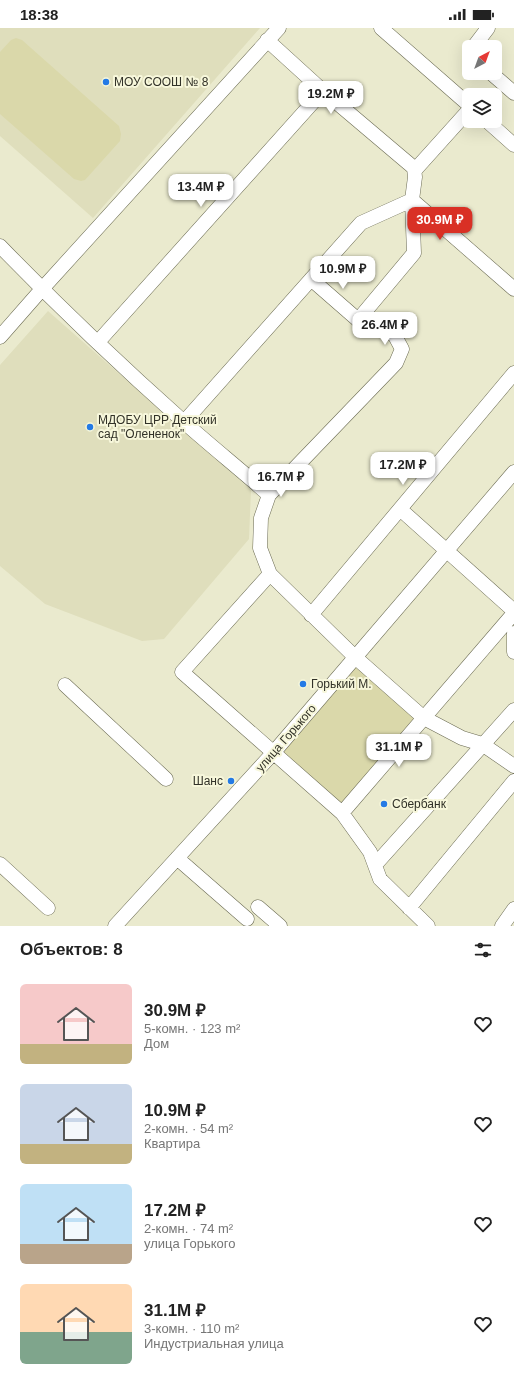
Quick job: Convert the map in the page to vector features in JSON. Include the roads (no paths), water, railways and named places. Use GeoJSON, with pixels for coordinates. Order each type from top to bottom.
{"type":"FeatureCollection","features":[{"type":"Feature","properties":{"kind":"street"},"geometry":{"type":"LineString","coordinates":[[0,337],[279,28]]}},
{"type":"Feature","properties":{"kind":"street"},"geometry":{"type":"LineString","coordinates":[[382,28],[462,99]]}},
{"type":"Feature","properties":{"kind":"street"},"geometry":{"type":"LineString","coordinates":[[479,40],[488,28]]}},
{"type":"Feature","properties":{"kind":"street"},"geometry":{"type":"LineString","coordinates":[[268,40],[323,91],[415,170]]}},
{"type":"Feature","properties":{"kind":"street"},"geometry":{"type":"LineString","coordinates":[[499,80],[514,93]]}},
{"type":"Feature","properties":{"kind":"street"},"geometry":{"type":"LineString","coordinates":[[98,342],[323,91]]}},
{"type":"Feature","properties":{"kind":"street"},"geometry":{"type":"LineString","coordinates":[[358,320],[414,253],[412,200],[415,170],[462,118]]}},
{"type":"Feature","properties":{"kind":"street"},"geometry":{"type":"LineString","coordinates":[[495,128],[514,145]]}},
{"type":"Feature","properties":{"kind":"street"},"geometry":{"type":"LineString","coordinates":[[184,422],[361,223],[412,200]]}},
{"type":"Feature","properties":{"kind":"street"},"geometry":{"type":"LineString","coordinates":[[412,200],[514,289]]}},
{"type":"Feature","properties":{"kind":"street"},"geometry":{"type":"LineString","coordinates":[[0,246],[42,289],[184,422],[269,496]]}},
{"type":"Feature","properties":{"kind":"street"},"geometry":{"type":"LineString","coordinates":[[311,279],[358,320],[379,324],[395,336],[402,349],[396,363],[269,496],[260,518],[260,548],[270,574],[355,657],[424,718],[462,738],[482,744],[514,766]]}},
{"type":"Feature","properties":{"kind":"street"},"geometry":{"type":"LineString","coordinates":[[311,615],[514,373]]}},
{"type":"Feature","properties":{"kind":"street","name":"улица Горького"},"geometry":{"type":"LineString","coordinates":[[115,926],[274,752],[514,472]]}},
{"type":"Feature","properties":{"kind":"street"},"geometry":{"type":"LineString","coordinates":[[342,813],[514,612],[400,509]]}},
{"type":"Feature","properties":{"kind":"street"},"geometry":{"type":"LineString","coordinates":[[270,574],[182,672],[342,813],[370,852],[380,879],[428,926]]}},
{"type":"Feature","properties":{"kind":"street"},"geometry":{"type":"LineString","coordinates":[[514,633],[514,652]]}},
{"type":"Feature","properties":{"kind":"street"},"geometry":{"type":"LineString","coordinates":[[65,686],[166,779]]}},
{"type":"Feature","properties":{"kind":"street"},"geometry":{"type":"LineString","coordinates":[[374,865],[514,710]]}},
{"type":"Feature","properties":{"kind":"street"},"geometry":{"type":"LineString","coordinates":[[409,908],[514,781]]}},
{"type":"Feature","properties":{"kind":"street"},"geometry":{"type":"LineString","coordinates":[[177,858],[247,920]]}},
{"type":"Feature","properties":{"kind":"street"},"geometry":{"type":"LineString","coordinates":[[0,864],[48,908]]}},
{"type":"Feature","properties":{"kind":"street"},"geometry":{"type":"LineString","coordinates":[[258,907],[280,926]]}},
{"type":"Feature","properties":{"kind":"street"},"geometry":{"type":"LineString","coordinates":[[502,926],[514,909]]}},
{"type":"Feature","properties":{"kind":"place","name":"МОУ СООШ № 8"},"geometry":{"type":"Point","coordinates":[106,82]}},
{"type":"Feature","properties":{"kind":"place","name":"МДОБУ ЦРР Детский сад \"Олененок\""},"geometry":{"type":"Point","coordinates":[90,427]}},
{"type":"Feature","properties":{"kind":"place","name":"Горький М."},"geometry":{"type":"Point","coordinates":[303,684]}},
{"type":"Feature","properties":{"kind":"place","name":"Шанс"},"geometry":{"type":"Point","coordinates":[231,781]}},
{"type":"Feature","properties":{"kind":"place","name":"Сбербанк"},"geometry":{"type":"Point","coordinates":[384,804]}}]}
